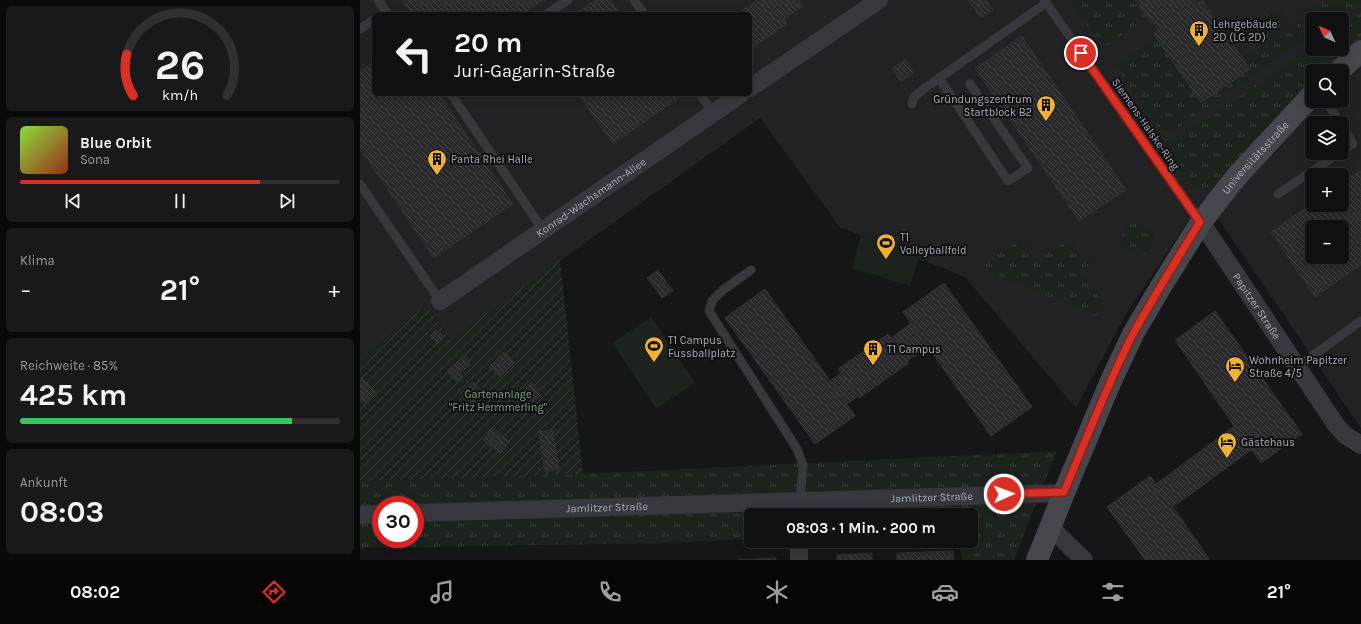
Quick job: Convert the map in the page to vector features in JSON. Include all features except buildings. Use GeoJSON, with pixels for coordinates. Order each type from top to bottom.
{"type":"FeatureCollection","features":[{"type":"Feature","properties":{"kind":"street"},"geometry":{"type":"LineString","coordinates":[[752,87],[879,0]]}},
{"type":"Feature","properties":{"kind":"street"},"geometry":{"type":"LineString","coordinates":[[1347,64],[1361,51]]}},
{"type":"Feature","properties":{"kind":"street","name":"Konrad-Wachsmann-Allee"},"geometry":{"type":"LineString","coordinates":[[440,301],[739,96]]}},
{"type":"Feature","properties":{"kind":"street","name":"Universitätsstraße"},"geometry":{"type":"LineString","coordinates":[[1037,560],[1110,383],[1133,334],[1200,222],[1237,176],[1305,103]]}},
{"type":"Feature","properties":{"kind":"street","name":"Papitzer Straße"},"geometry":{"type":"LineString","coordinates":[[1200,222],[1336,425],[1345,435],[1360,445]]}},
{"type":"Feature","properties":{"kind":"street","name":"Jamlitzer Straße"},"geometry":{"type":"LineString","coordinates":[[800,508],[1064,492]]}},
{"type":"Feature","properties":{"kind":"street","name":"Jamlitzer Straße"},"geometry":{"type":"LineString","coordinates":[[424,513],[744,509]]}},
{"type":"Feature","properties":{"kind":"street"},"geometry":{"type":"LineString","coordinates":[[360,514],[372,514]]}},
{"type":"Feature","properties":{"kind":"street"},"geometry":{"type":"LineString","coordinates":[[1050,527],[1084,560]]}},
{"type":"Feature","properties":{"kind":"street"},"geometry":{"type":"LineString","coordinates":[[799,548],[799,560]]}},
{"type":"Feature","properties":{"kind":"lane"},"geometry":{"type":"LineString","coordinates":[[378,0],[386,12]]}},
{"type":"Feature","properties":{"kind":"lane"},"geometry":{"type":"LineString","coordinates":[[550,12],[568,0]]}},
{"type":"Feature","properties":{"kind":"lane"},"geometry":{"type":"LineString","coordinates":[[634,0],[643,12]]}},
{"type":"Feature","properties":{"kind":"lane"},"geometry":{"type":"LineString","coordinates":[[912,104],[914,97],[1045,2]]}},
{"type":"Feature","properties":{"kind":"lane","name":"Siemens-Halske-Ring"},"geometry":{"type":"LineString","coordinates":[[1045,2],[1200,222]]}},
{"type":"Feature","properties":{"kind":"lane"},"geometry":{"type":"LineString","coordinates":[[360,29],[372,20]]}},
{"type":"Feature","properties":{"kind":"lane"},"geometry":{"type":"LineString","coordinates":[[939,78],[1008,180],[1028,168],[970,84]]}},
{"type":"Feature","properties":{"kind":"lane"},"geometry":{"type":"LineString","coordinates":[[452,96],[543,230]]}},
{"type":"Feature","properties":{"kind":"lane"},"geometry":{"type":"LineString","coordinates":[[701,96],[713,113]]}},
{"type":"Feature","properties":{"kind":"lane"},"geometry":{"type":"LineString","coordinates":[[1349,137],[1353,144],[1349,147]]}},
{"type":"Feature","properties":{"kind":"lane"},"geometry":{"type":"LineString","coordinates":[[1278,194],[1329,160]]}},
{"type":"Feature","properties":{"kind":"lane"},"geometry":{"type":"LineString","coordinates":[[360,184],[440,301]]}},
{"type":"Feature","properties":{"kind":"lane"},"geometry":{"type":"LineString","coordinates":[[751,270],[723,290],[712,302],[709,311],[797,449],[803,465],[800,508]]}},
{"type":"Feature","properties":{"kind":"lane"},"geometry":{"type":"LineString","coordinates":[[1297,367],[1361,322]]}},
{"type":"Feature","properties":{"kind":"shaded area"},"geometry":{"type":"Polygon","coordinates":[[[360,0],[1361,0],[1361,428],[1204,198],[1127,312],[1076,408],[965,277],[840,227],[760,118],[451,339],[426,305],[360,360],[360,0]]]}},
{"type":"Feature","properties":{"kind":"green space"},"geometry":{"type":"Polygon","coordinates":[[[1070,0],[1135,0],[1147,18],[1103,48],[1070,0]]]}},
{"type":"Feature","properties":{"kind":"green space"},"geometry":{"type":"Polygon","coordinates":[[[1326,0],[1361,0],[1361,2],[1346,12],[1308,12],[1326,0]]]}},
{"type":"Feature","properties":{"kind":"green space"},"geometry":{"type":"Polygon","coordinates":[[[1278,8],[1290,24],[1258,46],[1247,29],[1278,8]]]}},
{"type":"Feature","properties":{"kind":"green space"},"geometry":{"type":"Polygon","coordinates":[[[1361,13],[1361,36],[1349,47],[1349,21],[1361,13]]]}},
{"type":"Feature","properties":{"kind":"green space"},"geometry":{"type":"Polygon","coordinates":[[[1298,21],[1305,31],[1305,40],[1179,127],[1167,132],[1159,129],[1115,65],[1156,36],[1201,103],[1250,70],[1242,58],[1298,21]]]}},
{"type":"Feature","properties":{"kind":"green space"},"geometry":{"type":"Polygon","coordinates":[[[1305,51],[1305,56],[1320,56],[1324,62],[1324,64],[1305,64],[1305,88],[1260,134],[1220,181],[1210,186],[1201,188],[1193,186],[1180,176],[1163,152],[1167,146],[1305,51]]]}},
{"type":"Feature","properties":{"kind":"green space"},"geometry":{"type":"Polygon","coordinates":[[[1133,224],[1146,225],[1153,230],[1152,245],[1147,253],[1139,255],[1131,253],[1125,247],[1122,240],[1124,232],[1133,224]]]}},
{"type":"Feature","properties":{"kind":"green space","name":"T1 Volleyballfeld"},"geometry":{"type":"Polygon","coordinates":[[[862,231],[920,253],[910,286],[852,268],[862,231]]]}},
{"type":"Feature","properties":{"kind":"green space"},"geometry":{"type":"Polygon","coordinates":[[[1022,238],[1038,261],[1064,242],[1069,241],[1085,260],[1089,257],[1092,262],[1080,271],[1103,303],[1096,316],[984,270],[985,264],[1022,238]]]}},
{"type":"Feature","properties":{"kind":"green space","name":"Gartenanlage \"Fritz Hermmerling\""},"geometry":{"type":"Polygon","coordinates":[[[560,260],[583,474],[360,481],[360,360],[426,305],[451,339],[560,260]]]}},
{"type":"Feature","properties":{"kind":"green space","name":"T1 Campus Fussballplatz"},"geometry":{"type":"Polygon","coordinates":[[[651,317],[695,383],[656,409],[612,343],[651,317]]]}},
{"type":"Feature","properties":{"kind":"green space"},"geometry":{"type":"Polygon","coordinates":[[[1057,451],[1014,560],[962,560],[960,548],[978,548],[978,508],[744,508],[744,539],[662,543],[424,547],[424,496],[372,496],[372,548],[360,548],[360,481],[583,474],[1057,451]]]}},
{"type":"Feature","properties":{"kind":"place","name":"Lehrgebäude 2D (LG 2D)"},"geometry":{"type":"Point","coordinates":[1199,47]}},
{"type":"Feature","properties":{"kind":"place","name":"Gründungszentrum Startblock B2"},"geometry":{"type":"Point","coordinates":[1046,122]}},
{"type":"Feature","properties":{"kind":"place","name":"Panta Rhei Halle"},"geometry":{"type":"Point","coordinates":[437,176]}},
{"type":"Feature","properties":{"kind":"place","name":"T1 Volleyballfeld"},"geometry":{"type":"Point","coordinates":[886,260]}},
{"type":"Feature","properties":{"kind":"place","name":"T1 Campus Fussballplatz"},"geometry":{"type":"Point","coordinates":[654,363]}},
{"type":"Feature","properties":{"kind":"place","name":"T1 Campus"},"geometry":{"type":"Point","coordinates":[873,366]}},
{"type":"Feature","properties":{"kind":"place","name":"Wohnheim Papitzer Straße 4/5"},"geometry":{"type":"Point","coordinates":[1235,383]}},
{"type":"Feature","properties":{"kind":"place","name":"Gästehaus"},"geometry":{"type":"Point","coordinates":[1227,459]}},
{"type":"Feature","properties":{"kind":"route"},"geometry":{"type":"LineString","coordinates":[[1004,494],[1064,492],[1110,383],[1133,334],[1200,222],[1081,53]]}}]}
